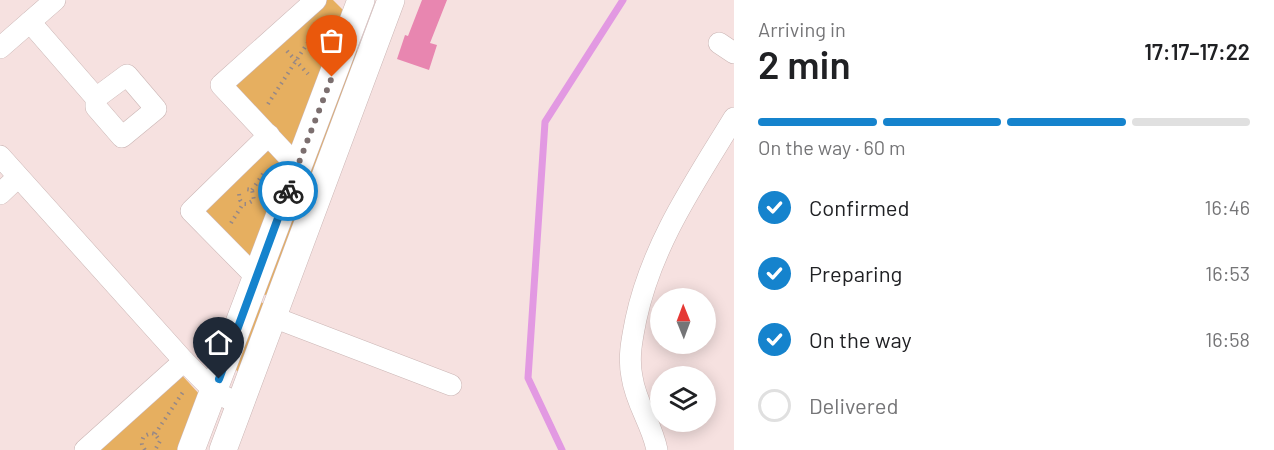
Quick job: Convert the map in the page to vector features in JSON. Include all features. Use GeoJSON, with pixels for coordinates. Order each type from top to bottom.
{"type":"FeatureCollection","features":[{"type":"Feature","properties":{"kind":"street"},"geometry":{"type":"LineString","coordinates":[[0,48],[55,0]]}},
{"type":"Feature","properties":{"kind":"street"},"geometry":{"type":"LineString","coordinates":[[297,166],[221,85],[316,0]]}},
{"type":"Feature","properties":{"kind":"street"},"geometry":{"type":"LineString","coordinates":[[223,450],[391,0]]}},
{"type":"Feature","properties":{"kind":"street"},"geometry":{"type":"LineString","coordinates":[[191,450],[357,3],[381,27]]}},
{"type":"Feature","properties":{"kind":"street"},"geometry":{"type":"LineString","coordinates":[[30,22],[96,98]]}},
{"type":"Feature","properties":{"kind":"street"},"geometry":{"type":"LineString","coordinates":[[657,450],[654,433],[637,402],[631,377],[630,349],[643,286],[657,249],[734,118]]}},
{"type":"Feature","properties":{"kind":"street"},"geometry":{"type":"LineString","coordinates":[[256,278],[191,212],[269,135]]}},
{"type":"Feature","properties":{"kind":"street"},"geometry":{"type":"LineString","coordinates":[[0,156],[184,361],[214,391],[240,405]]}},
{"type":"Feature","properties":{"kind":"street"},"geometry":{"type":"LineString","coordinates":[[0,194],[18,177]]}},
{"type":"Feature","properties":{"kind":"street"},"geometry":{"type":"LineString","coordinates":[[273,317],[451,385]]}},
{"type":"Feature","properties":{"kind":"street"},"geometry":{"type":"LineString","coordinates":[[85,450],[184,361]]}},
{"type":"Feature","properties":{"kind":"path"},"geometry":{"type":"LineString","coordinates":[[266,107],[321,23]]}},
{"type":"Feature","properties":{"kind":"path"},"geometry":{"type":"LineString","coordinates":[[285,49],[315,81]]}},
{"type":"Feature","properties":{"kind":"path"},"geometry":{"type":"LineString","coordinates":[[229,226],[243,204],[254,200],[252,190],[242,190],[239,194],[243,204]]}},
{"type":"Feature","properties":{"kind":"path"},"geometry":{"type":"LineString","coordinates":[[155,434],[187,385]]}},
{"type":"Feature","properties":{"kind":"path"},"geometry":{"type":"LineString","coordinates":[[155,434],[160,441],[157,450]]}},
{"type":"Feature","properties":{"kind":"path"},"geometry":{"type":"LineString","coordinates":[[145,450],[141,441],[144,436],[155,434]]}},
{"type":"Feature","properties":{"kind":"shaded area"},"geometry":{"type":"Polygon","coordinates":[[[324,0],[333,0],[345,12],[293,146],[285,146],[233,83],[324,0]]]}},
{"type":"Feature","properties":{"kind":"shaded area"},"geometry":{"type":"Polygon","coordinates":[[[354,47],[360,54],[311,181],[303,178],[354,47]]]}},
{"type":"Feature","properties":{"kind":"shaded area"},"geometry":{"type":"Polygon","coordinates":[[[268,151],[286,164],[255,255],[243,257],[201,214],[258,153],[268,151]]]}},
{"type":"Feature","properties":{"kind":"shaded area"},"geometry":{"type":"Polygon","coordinates":[[[299,190],[307,193],[269,296],[260,293],[299,190]]]}},
{"type":"Feature","properties":{"kind":"shaded area"},"geometry":{"type":"Polygon","coordinates":[[[257,301],[266,304],[240,373],[232,367],[257,301]]]}},
{"type":"Feature","properties":{"kind":"shaded area"},"geometry":{"type":"Polygon","coordinates":[[[179,372],[201,396],[180,450],[93,450],[179,372]]]}},
{"type":"Feature","properties":{"kind":"building"},"geometry":{"type":"Polygon","coordinates":[[[422,0],[447,0],[430,43],[437,45],[429,70],[397,59],[405,35],[408,36],[422,0]]]}},
{"type":"Feature","properties":{"kind":"waterway"},"geometry":{"type":"LineString","coordinates":[[562,450],[528,378],[545,122],[623,0]]}},
{"type":"Feature","properties":{"kind":"way so far"},"geometry":{"type":"LineString","coordinates":[[288,191],[332,77]]}},
{"type":"Feature","properties":{"kind":"route"},"geometry":{"type":"LineString","coordinates":[[219,379],[288,191]]}}]}
